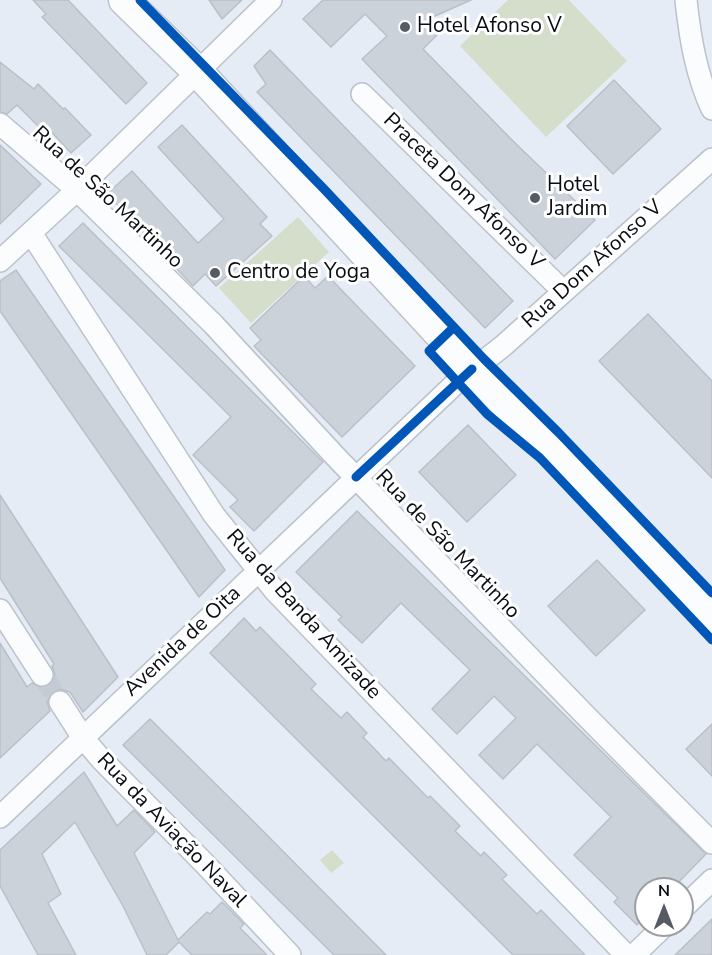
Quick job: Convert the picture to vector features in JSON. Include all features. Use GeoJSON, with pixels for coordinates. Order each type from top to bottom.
{"type":"FeatureCollection","features":[{"type":"Feature","properties":{"kind":"street"},"geometry":{"type":"LineString","coordinates":[[124,0],[197,70],[472,369],[712,618]]}},
{"type":"Feature","properties":{"kind":"street"},"geometry":{"type":"LineString","coordinates":[[0,261],[271,0]]}},
{"type":"Feature","properties":{"kind":"street"},"geometry":{"type":"LineString","coordinates":[[686,0],[693,53],[712,109]]}},
{"type":"Feature","properties":{"kind":"street","name":"Praceta Dom Afonso V"},"geometry":{"type":"LineString","coordinates":[[362,94],[563,291]]}},
{"type":"Feature","properties":{"kind":"street","name":"Rua de São Martinho"},"geometry":{"type":"LineString","coordinates":[[0,124],[77,189],[214,325],[356,477],[712,843]]}},
{"type":"Feature","properties":{"kind":"street","name":"Rua Dom Afonso V"},"geometry":{"type":"LineString","coordinates":[[472,369],[502,346],[712,159]]}},
{"type":"Feature","properties":{"kind":"street","name":"Rua da Banda Amizade"},"geometry":{"type":"LineString","coordinates":[[31,233],[214,514],[258,571],[626,955]]}},
{"type":"Feature","properties":{"kind":"street","name":"Avenida de Oita"},"geometry":{"type":"LineString","coordinates":[[0,816],[472,369]]}},
{"type":"Feature","properties":{"kind":"street"},"geometry":{"type":"LineString","coordinates":[[0,610],[42,675]]}},
{"type":"Feature","properties":{"kind":"street","name":"Rua da Aviação Naval"},"geometry":{"type":"LineString","coordinates":[[60,702],[83,738],[290,955]]}},
{"type":"Feature","properties":{"kind":"street"},"geometry":{"type":"LineString","coordinates":[[694,897],[712,880]]}},
{"type":"Feature","properties":{"kind":"street"},"geometry":{"type":"LineString","coordinates":[[634,955],[653,937]]}},
{"type":"Feature","properties":{"kind":"green space"},"geometry":{"type":"Polygon","coordinates":[[[508,0],[569,0],[627,61],[546,137],[460,46],[508,0]]]}},
{"type":"Feature","properties":{"kind":"green space"},"geometry":{"type":"Polygon","coordinates":[[[298,217],[329,252],[251,323],[219,288],[298,217]]]}},
{"type":"Feature","properties":{"kind":"green space"},"geometry":{"type":"Polygon","coordinates":[[[332,850],[344,863],[331,873],[320,860],[332,850]]]}},
{"type":"Feature","properties":{"kind":"building"},"geometry":{"type":"Polygon","coordinates":[[[33,0],[68,0],[147,83],[126,104],[42,17],[46,14],[33,0]]]}},
{"type":"Feature","properties":{"kind":"building"},"geometry":{"type":"Polygon","coordinates":[[[209,0],[242,0],[222,19],[209,0]]]}},
{"type":"Feature","properties":{"kind":"building"},"geometry":{"type":"Polygon","coordinates":[[[323,0],[471,0],[426,20],[439,33],[423,49],[595,220],[555,259],[362,59],[387,36],[365,14],[331,47],[303,19],[323,0]]]}},
{"type":"Feature","properties":{"kind":"building"},"geometry":{"type":"Polygon","coordinates":[[[270,50],[513,301],[485,328],[257,92],[266,84],[254,66],[270,50]]]}},
{"type":"Feature","properties":{"kind":"building"},"geometry":{"type":"Polygon","coordinates":[[[0,62],[34,89],[38,84],[91,135],[71,153],[46,126],[42,130],[17,105],[7,114],[0,112],[0,62]]]}},
{"type":"Feature","properties":{"kind":"building"},"geometry":{"type":"Polygon","coordinates":[[[614,80],[661,129],[613,174],[567,126],[614,80]]]}},
{"type":"Feature","properties":{"kind":"building"},"geometry":{"type":"Polygon","coordinates":[[[182,125],[267,217],[260,224],[272,236],[216,286],[205,274],[193,286],[107,194],[132,171],[198,243],[224,219],[158,147],[182,125]]]}},
{"type":"Feature","properties":{"kind":"building"},"geometry":{"type":"Polygon","coordinates":[[[0,145],[41,184],[0,224],[0,145]]]}},
{"type":"Feature","properties":{"kind":"building"},"geometry":{"type":"Polygon","coordinates":[[[83,223],[323,462],[254,531],[230,507],[238,500],[193,455],[231,417],[59,246],[83,223]]]}},
{"type":"Feature","properties":{"kind":"building"},"geometry":{"type":"Polygon","coordinates":[[[16,270],[225,570],[199,597],[0,311],[0,281],[16,270]]]}},
{"type":"Feature","properties":{"kind":"building"},"geometry":{"type":"Polygon","coordinates":[[[304,276],[315,288],[328,276],[415,366],[342,437],[254,346],[261,340],[250,328],[304,276]]]}},
{"type":"Feature","properties":{"kind":"building"},"geometry":{"type":"Polygon","coordinates":[[[648,314],[712,381],[712,478],[599,361],[648,314]]]}},
{"type":"Feature","properties":{"kind":"building"},"geometry":{"type":"Polygon","coordinates":[[[468,425],[516,475],[467,522],[419,472],[468,425]]]}},
{"type":"Feature","properties":{"kind":"building"},"geometry":{"type":"Polygon","coordinates":[[[0,495],[118,677],[83,712],[70,692],[60,689],[53,692],[47,702],[50,711],[0,758],[0,643],[27,687],[32,683],[42,688],[48,686],[55,675],[52,666],[54,664],[0,578],[0,495]]]}},
{"type":"Feature","properties":{"kind":"building"},"geometry":{"type":"Polygon","coordinates":[[[357,511],[706,854],[684,877],[634,877],[634,922],[614,902],[618,898],[574,855],[611,817],[537,744],[503,779],[479,755],[516,718],[494,696],[457,734],[432,709],[470,670],[401,603],[362,643],[338,620],[342,617],[296,572],[357,511]]]}},
{"type":"Feature","properties":{"kind":"building"},"geometry":{"type":"Polygon","coordinates":[[[597,560],[645,610],[596,656],[548,606],[597,560]]]}},
{"type":"Feature","properties":{"kind":"building"},"geometry":{"type":"Polygon","coordinates":[[[244,618],[256,631],[260,627],[316,684],[311,689],[341,718],[347,712],[367,733],[363,737],[386,761],[389,758],[428,798],[430,796],[460,826],[455,831],[481,856],[484,852],[507,875],[502,879],[537,914],[541,910],[585,955],[513,955],[210,653],[244,618]]]}},
{"type":"Feature","properties":{"kind":"building"},"geometry":{"type":"Polygon","coordinates":[[[150,719],[386,955],[334,955],[123,745],[150,719]]]}},
{"type":"Feature","properties":{"kind":"building"},"geometry":{"type":"Polygon","coordinates":[[[712,724],[712,776],[686,749],[712,724]]]}},
{"type":"Feature","properties":{"kind":"building"},"geometry":{"type":"Polygon","coordinates":[[[84,772],[117,826],[134,810],[155,832],[134,853],[178,940],[207,912],[210,914],[222,902],[244,924],[240,928],[267,955],[192,955],[179,942],[166,955],[147,955],[123,906],[75,822],[42,854],[61,894],[48,903],[76,955],[38,955],[0,886],[0,850],[84,772]]]}},
{"type":"Feature","properties":{"kind":"building"},"geometry":{"type":"Polygon","coordinates":[[[712,919],[712,955],[675,955],[694,937],[712,919]]]}},
{"type":"Feature","properties":{"kind":"tunnel"},"geometry":{"type":"LineString","coordinates":[[42,675],[60,702]]}},
{"type":"Feature","properties":{"kind":"cycle path"},"geometry":{"type":"LineString","coordinates":[[140,0],[712,593]]}},
{"type":"Feature","properties":{"kind":"cycle path"},"geometry":{"type":"LineString","coordinates":[[454,327],[429,351],[487,414],[540,458],[712,640]]}},
{"type":"Feature","properties":{"kind":"cycle path"},"geometry":{"type":"LineString","coordinates":[[356,477],[472,369]]}},
{"type":"Feature","properties":{"kind":"place","name":"Hotel Afonso V"},"geometry":{"type":"Point","coordinates":[405,27]}},
{"type":"Feature","properties":{"kind":"place","name":"Hotel Jardim"},"geometry":{"type":"Point","coordinates":[535,198]}},
{"type":"Feature","properties":{"kind":"place","name":"Centro de Yoga"},"geometry":{"type":"Point","coordinates":[215,273]}}]}
